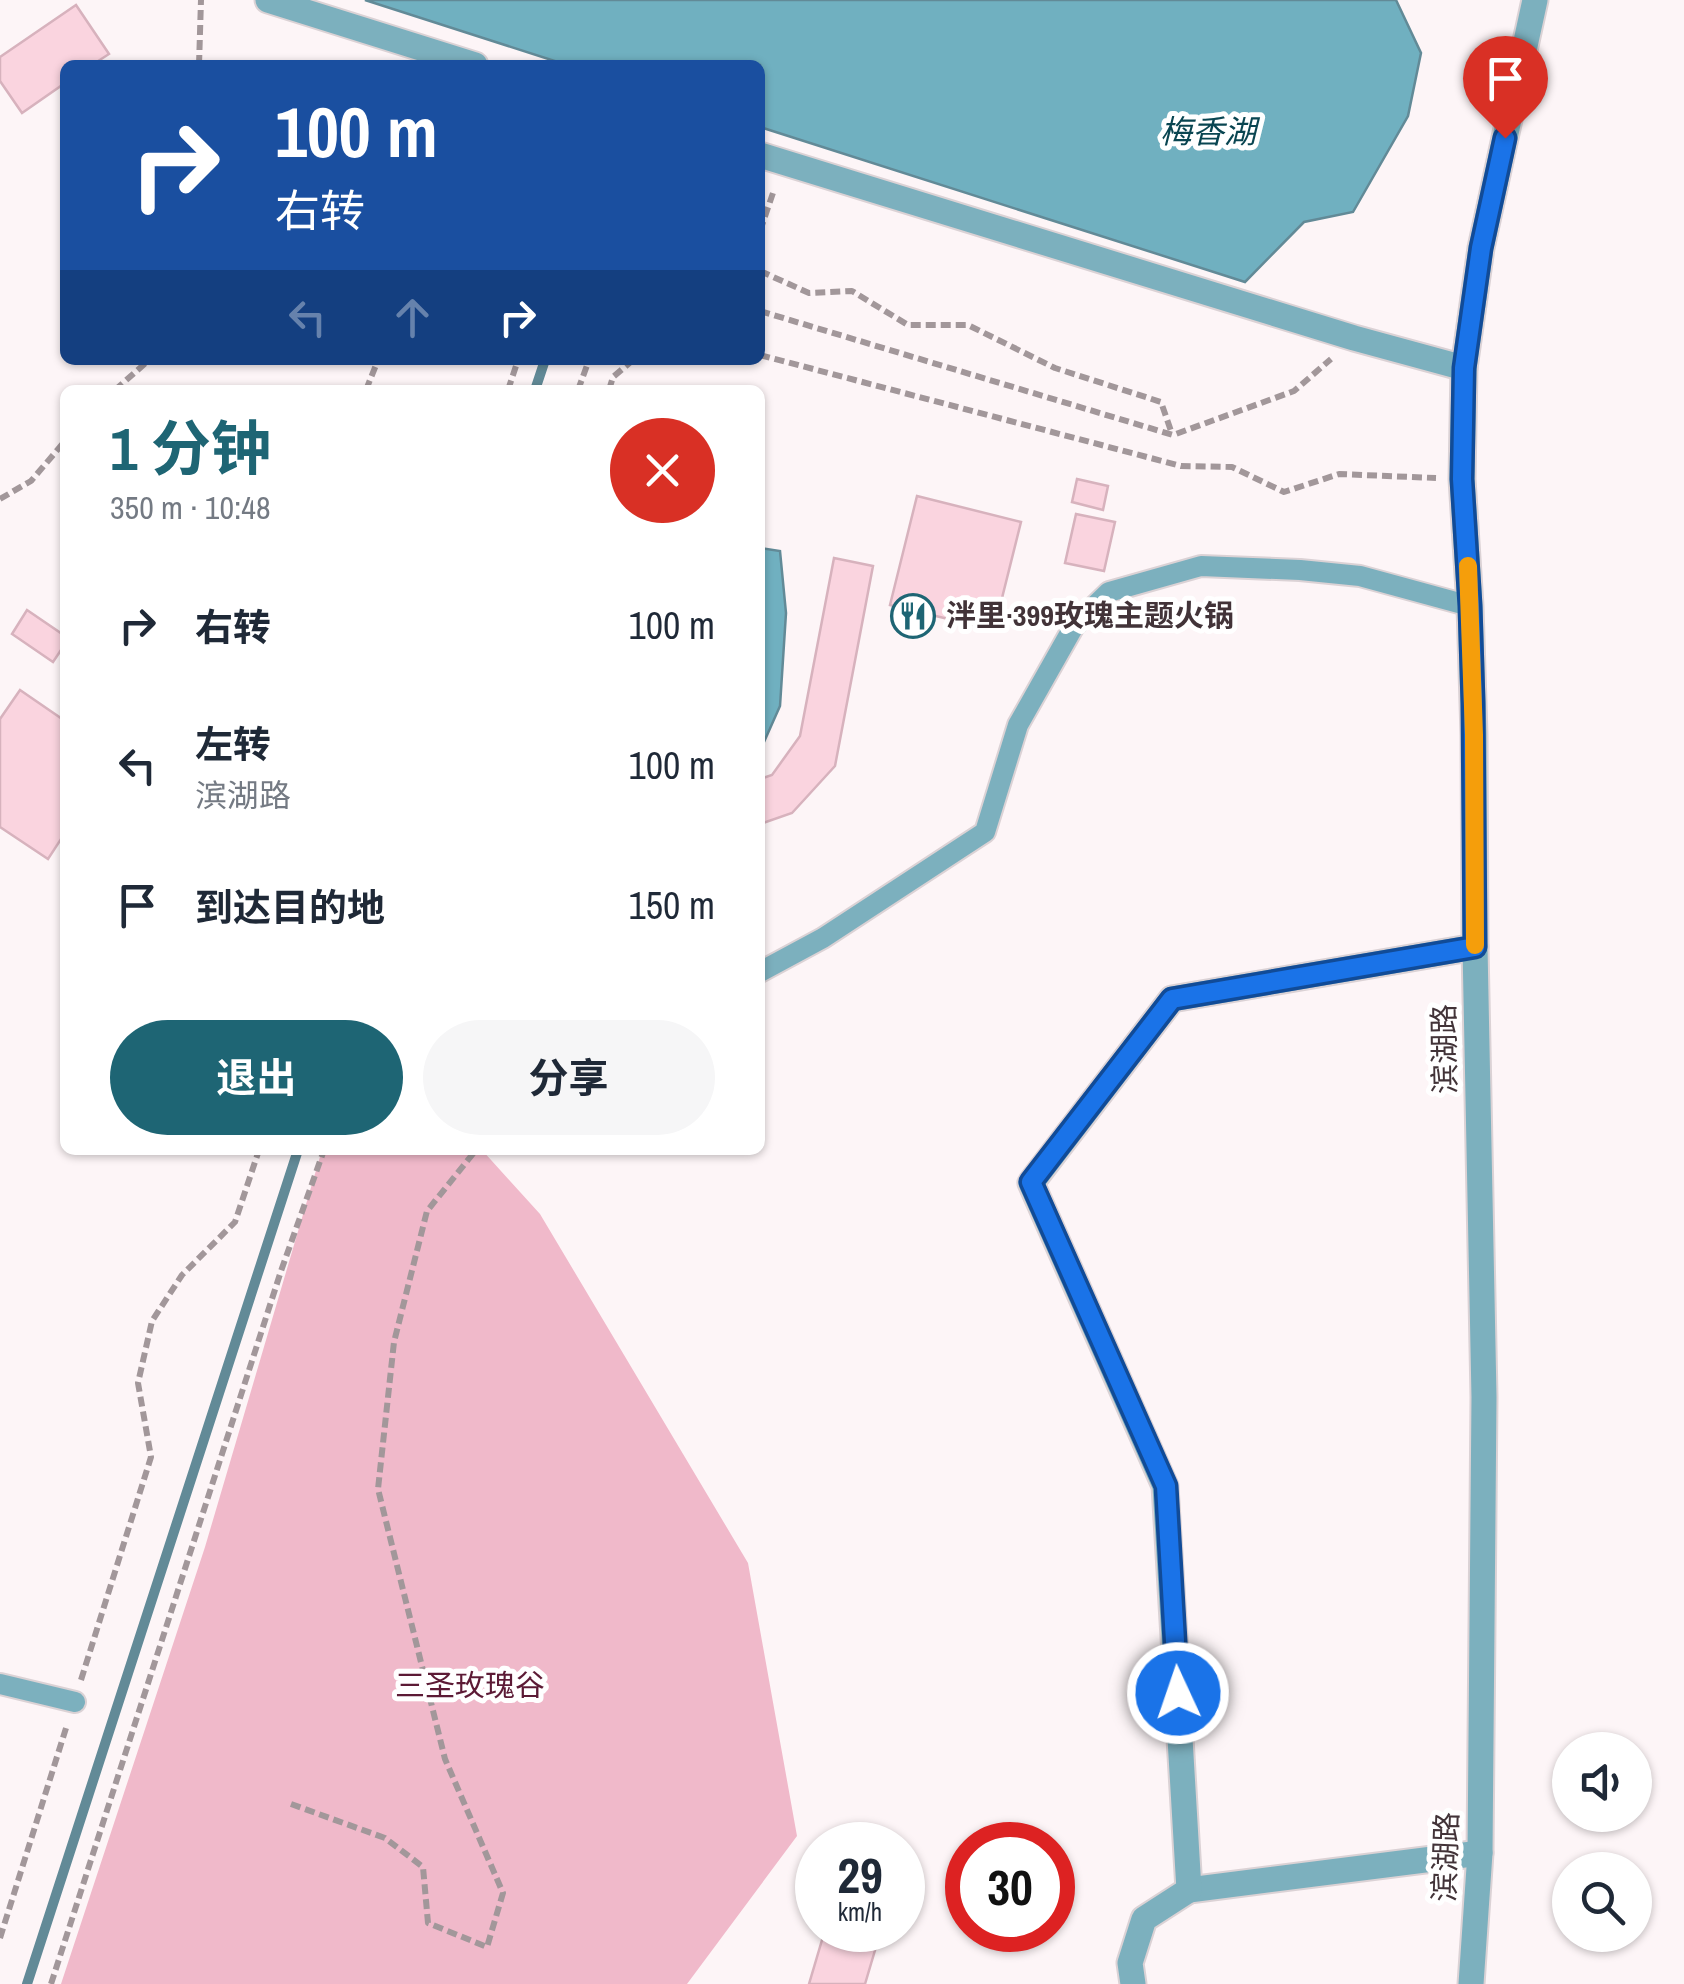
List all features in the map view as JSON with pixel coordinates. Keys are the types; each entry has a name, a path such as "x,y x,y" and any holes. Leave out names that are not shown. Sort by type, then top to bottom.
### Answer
{"street":[{"path":"268,0 459,60"},
{"name":"滨湖路","path":"1471,1984 1480,1853 1484,1397 1474,735 1462,479 1464,368 1481,248 1535,0"},
{"path":"772,158 1354,338 1464,368"},
{"path":"1189,1890 1166,1486 1031,1182 1172,999 1475,947"},
{"path":"1134,1984 1130,1962 1144,1919 1189,1890 1480,1853"}],"lane":[{"path":"765,969 823,938 986,832 1018,725 1074,626 1109,592 1201,566 1360,576 1470,606"},
{"path":"0,1684 74,1702"}],"path":[{"path":"200,60 202,0"},
{"path":"765,201 772,158"},
{"path":"765,273 809,293 852,291 908,325 968,325 1055,368 1161,402 1173,435"},
{"path":"765,313 1173,435 1294,391 1354,338"},
{"path":"765,357 1181,466 1232,467 1284,492 1340,474 1462,479"},
{"path":"121,385 143,365"},
{"path":"611,385 613,377 627,365"},
{"path":"0,499 31,481 60,448"},
{"path":"0,1938 152,1457 138,1383 152,1321 182,1275 235,1222 257,1155"},
{"path":"51,1984 280,1271 322,1155"},
{"path":"291,1804 384,1838 423,1867 428,1924 488,1947 503,1892 445,1759 378,1489 394,1342 427,1211 472,1155"}],"green space":[{"name":"三圣玫瑰谷","path":"321,1155 487,1155 540,1214 748,1563 795,1839 687,1984 61,1984 205,1547"}],"water":[{"name":"梅香湖","path":"365,0 1396,0 1421,53 1408,116 1353,212 1304,222 1245,282 765,129 765,60 551,60"},
{"path":"765,549 780,551 786,613 780,706 765,740"}],"building":[{"path":"76,5 109,54 100,60 60,60 60,86 22,113 0,81 0,57"},
{"path":"1077,479 1108,486 1103,510 1072,502"},
{"path":"917,496 1021,522 994,630 890,605"},
{"path":"1076,514 1115,522 1104,571 1065,563"},
{"path":"834,558 873,566 835,766 792,813 765,822 765,777 772,775 800,736"},
{"path":"27,610 60,633 60,652 53,662 12,634"},
{"path":"20,690 60,718 60,841 48,859 0,827 0,719"},
{"path":"818,1952 874,1952 865,1984 809,1984"}],"waterway":[{"path":"537,385 543,365"},
{"path":"27,1984 296,1155"}],"slow traffic":[{"path":"1468,566 1475,945"}],"place":[{"name":"泮里·399玫瑰主题火锅","path":"913,616"}],"route":[{"path":"1178,1693 1166,1486 1031,1182 1172,999 1475,947 1473,703 1462,479 1464,368 1481,248 1505,138"}]}
